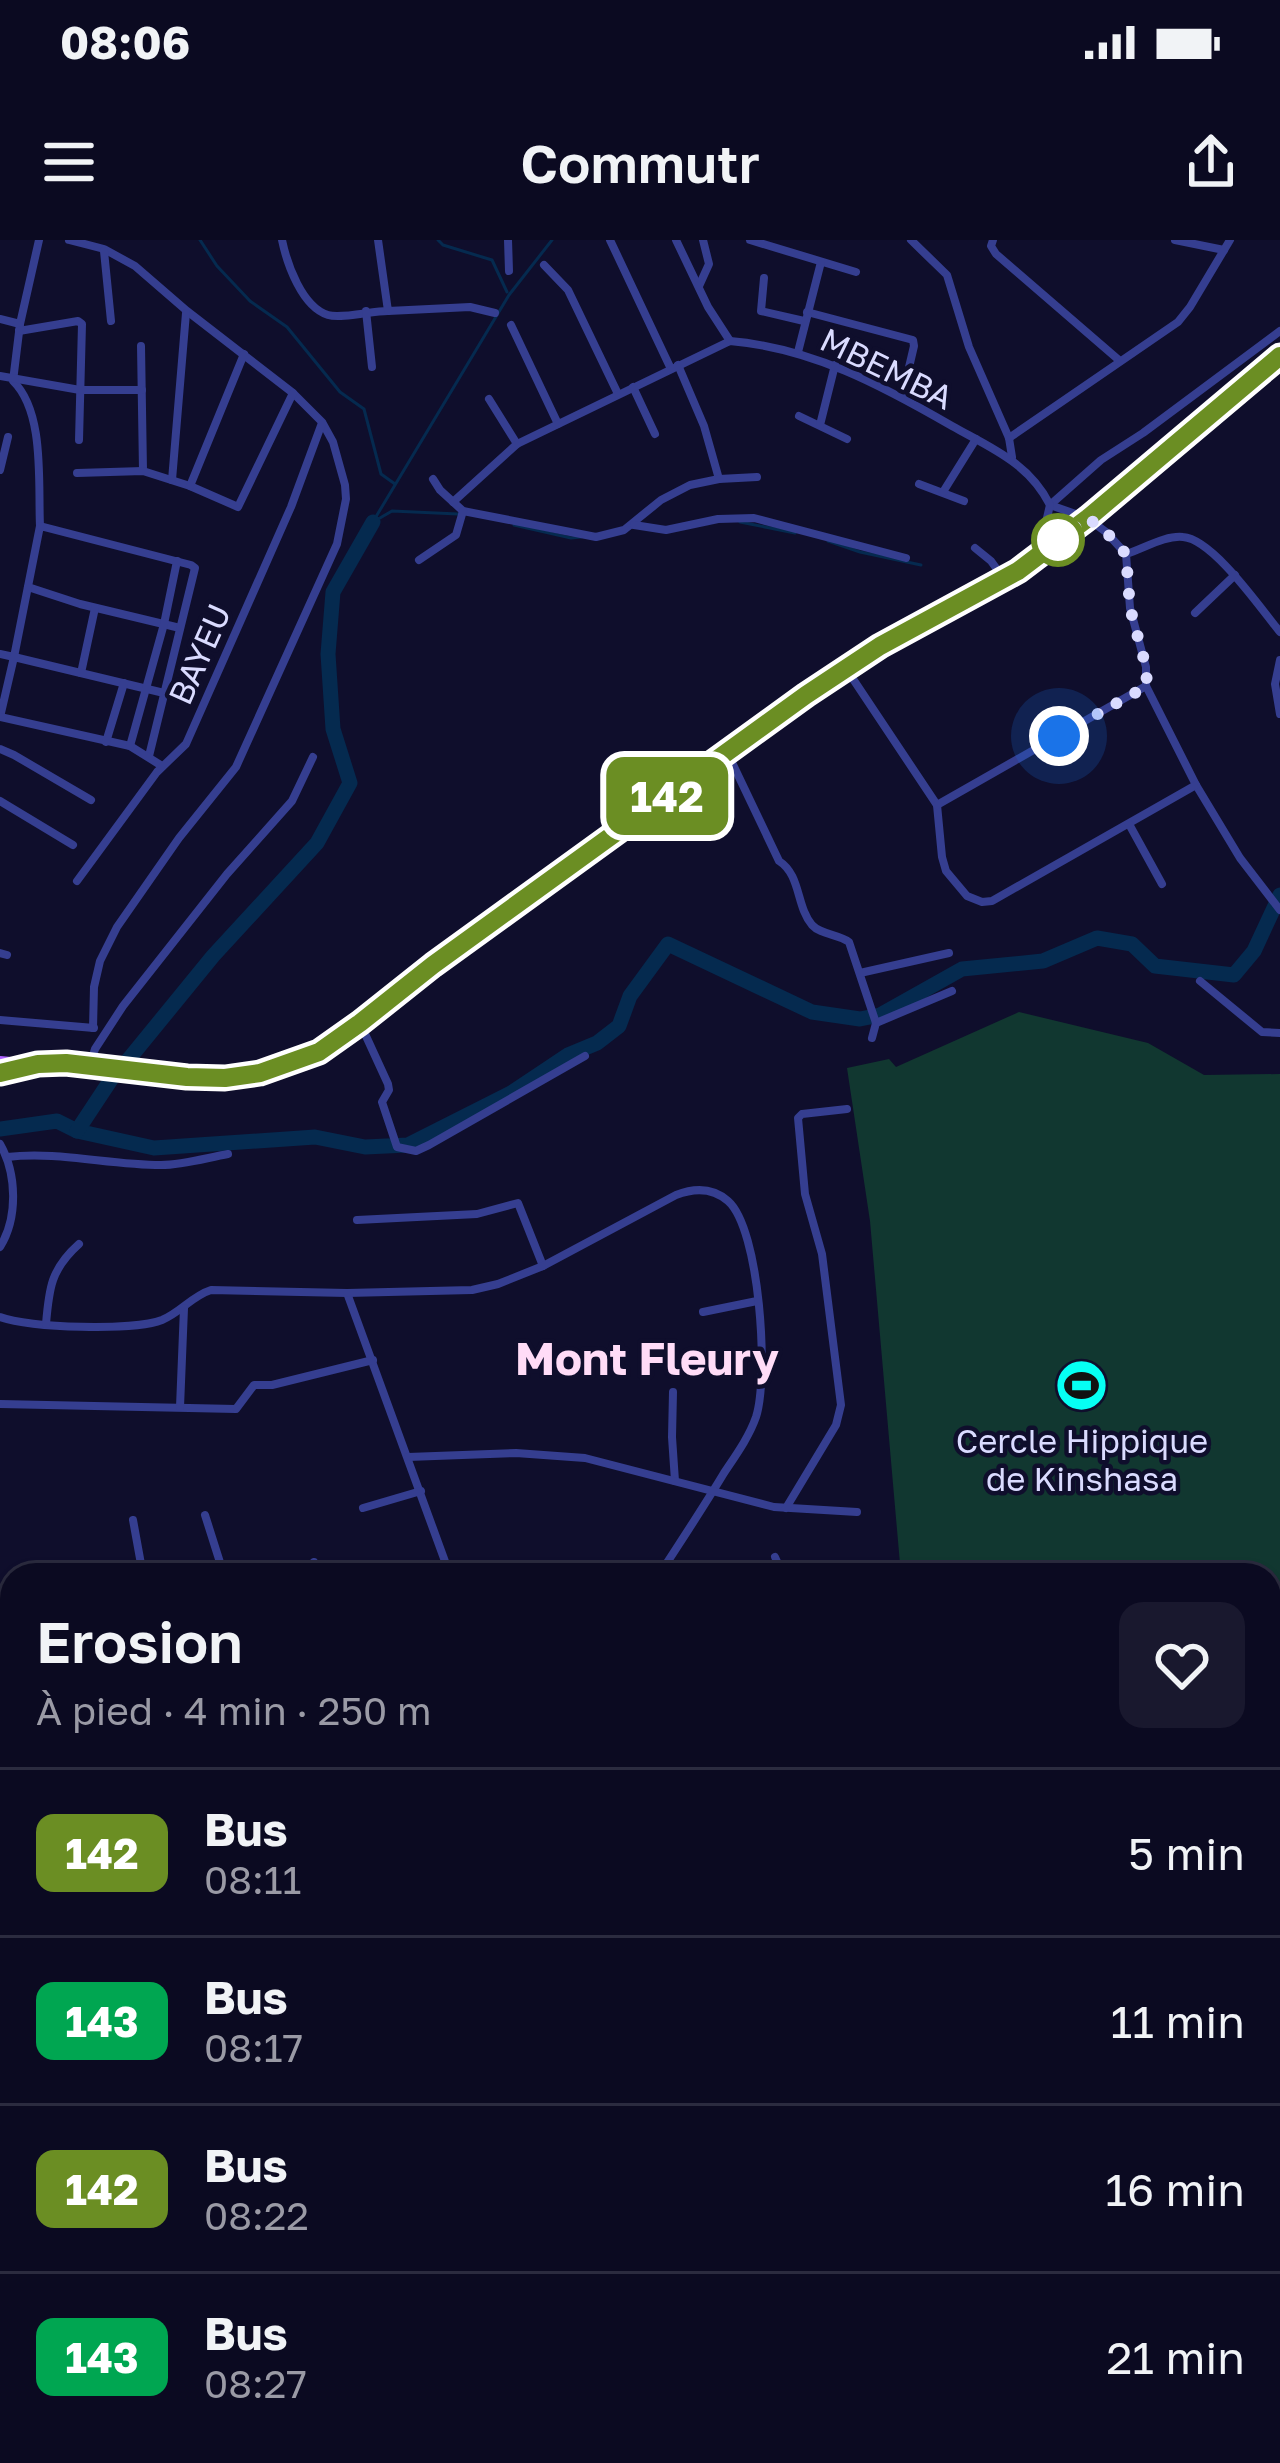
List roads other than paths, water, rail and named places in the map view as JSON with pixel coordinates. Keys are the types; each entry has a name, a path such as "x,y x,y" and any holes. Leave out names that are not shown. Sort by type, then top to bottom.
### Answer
{"main road":[{"path":"0,1060 225,1078 260,1073 319,1052 806,695 1039,554 1280,356"},
{"path":"0,1073 38,1064"},
{"path":"0,1084 14,1068"}],"street":[{"path":"39,240 13,381 28,400 35,429 40,526 0,717 130,746 162,766"},
{"path":"70,240 88,242 135,266 293,392 322,422 335,448 346,492 337,544 236,767 179,838 117,927 100,961 93,1028"},
{"path":"282,240 290,273 321,312 339,316 470,307 495,313"},
{"path":"378,240 388,311"},
{"path":"508,240 509,271"},
{"path":"610,240 704,426 719,479"},
{"path":"453,502 517,444 730,341 676,240"},
{"path":"698,288 709,264 703,240"},
{"path":"750,240 856,272"},
{"path":"910,240 947,274 971,352 1009,437 1012,459"},
{"path":"993,240 993,250 1120,361"},
{"path":"1174,240 1224,250"},
{"path":"1009,437 1183,317 1230,240"},
{"path":"104,249 111,321"},
{"path":"798,352 821,262"},
{"path":"544,265 568,290 618,394"},
{"path":"764,278 761,311 913,340 902,397"},
{"path":"172,480 187,311"},
{"path":"366,311 371,367"},
{"path":"0,320 20,328 81,322 79,440"},
{"path":"511,325 558,424"},
{"path":"1039,554 1050,505 1101,460 1280,332"},
{"name":"MBEMBA","path":"730,341 798,352 902,397 1012,459 1040,486 1050,505"},
{"path":"141,346 143,471"},
{"path":"190,486 244,354"},
{"path":"820,425 835,365"},
{"path":"0,376 80,390 142,390"},
{"path":"633,387 655,434"},
{"path":"77,473 143,471 240,506 293,392"},
{"path":"489,399 517,444"},
{"path":"799,416 847,439"},
{"name":"BAYEU","path":"77,881 189,737 291,507 322,422"},
{"path":"0,470 8,437"},
{"path":"943,492 976,439"},
{"path":"433,479 462,516 604,536 632,525 661,500 690,484 758,477"},
{"path":"919,484 964,501"},
{"path":"1050,505 1088,518 1126,554 1130,608 1147,686 1196,785 1240,858 1280,910"},
{"path":"418,560 456,536 462,516"},
{"path":"632,525 666,530 718,519 754,518 906,558"},
{"path":"40,526 195,568 149,756"},
{"path":"1126,554 1183,537 1199,543 1235,575 1280,632"},
{"path":"974,548 1004,579"},
{"path":"130,746 177,561"},
{"path":"1196,613 1235,575"},
{"path":"28,587 180,628"},
{"path":"81,673 95,608"},
{"path":"0,654 164,693"},
{"path":"1280,660 1275,683 1280,714"},
{"path":"847,670 937,805 946,871 967,896 982,902 992,901 1196,785"},
{"path":"106,742 124,683"},
{"path":"937,805 1147,686"},
{"path":"0,749 91,800"},
{"path":"727,752 779,861 789,868 810,922 822,932 847,938 875,1021 872,1038"},
{"path":"90,1065 107,1029 226,874 292,801 313,757"},
{"path":"0,801 73,845"},
{"path":"1129,824 1162,884"},
{"path":"860,974 949,952"},
{"path":"1200,980 1262,1032 1280,1033"},
{"path":"875,1021 952,991"},
{"path":"0,1020 107,1029"},
{"path":"360,1023 388,1084 382,1102 396,1145 416,1151 585,1056"},
{"path":"786,1508 836,1425 841,1405 822,1253 805,1195 798,1118 848,1109"},
{"path":"0,1247 12,1219 12,1183 2,1150 163,1165 228,1154"},
{"path":"0,1318 46,1324 154,1323 211,1290 472,1290 543,1266 676,1195 702,1189 729,1201 736,1211 755,1275 763,1354 761,1397 749,1433 667,1563"},
{"path":"357,1220 477,1214 513,1202 520,1206 543,1266"},
{"path":"46,1324 52,1280 61,1261 79,1244"},
{"path":"347,1293 446,1563"},
{"path":"703,1312 757,1301"},
{"path":"180,1407 184,1307"},
{"path":"0,1404 236,1409 254,1385 272,1385 373,1360"},
{"path":"673,1392 675,1480"},
{"path":"408,1457 516,1453 585,1458 774,1508 857,1512"},
{"path":"363,1508 421,1491"},
{"path":"205,1515 220,1563"},
{"path":"133,1520 141,1563"},
{"path":"775,1557 778,1563"}],"waterway":[{"path":"200,240 250,301 287,327 340,392 364,409 381,474 395,484"},
{"path":"438,240 492,260 507,292"},
{"path":"374,520 509,295 552,240"},
{"path":"373,522 392,511 458,514"},
{"path":"124,1065 213,956 317,843 350,783 333,729 328,654 333,592 373,522"},
{"path":"740,522 795,533"},
{"path":"514,525 581,537"},
{"path":"828,541 921,565"},
{"path":"0,1129 57,1121 77,1131 154,1148 315,1137 365,1147 408,1145 511,1093 619,1026 630,996 668,944 812,1012 860,1019 880,1015 962,969 1043,961 1097,938 1132,944 1155,966 1234,975 1254,951 1280,895"},
{"path":"77,1131 112,1078"}],"place":[{"name":"Cercle Hippique de Kinshasa","path":"1082,1386"}],"district":[{"name":"Mont Fleury","path":"647,1358"}]}
